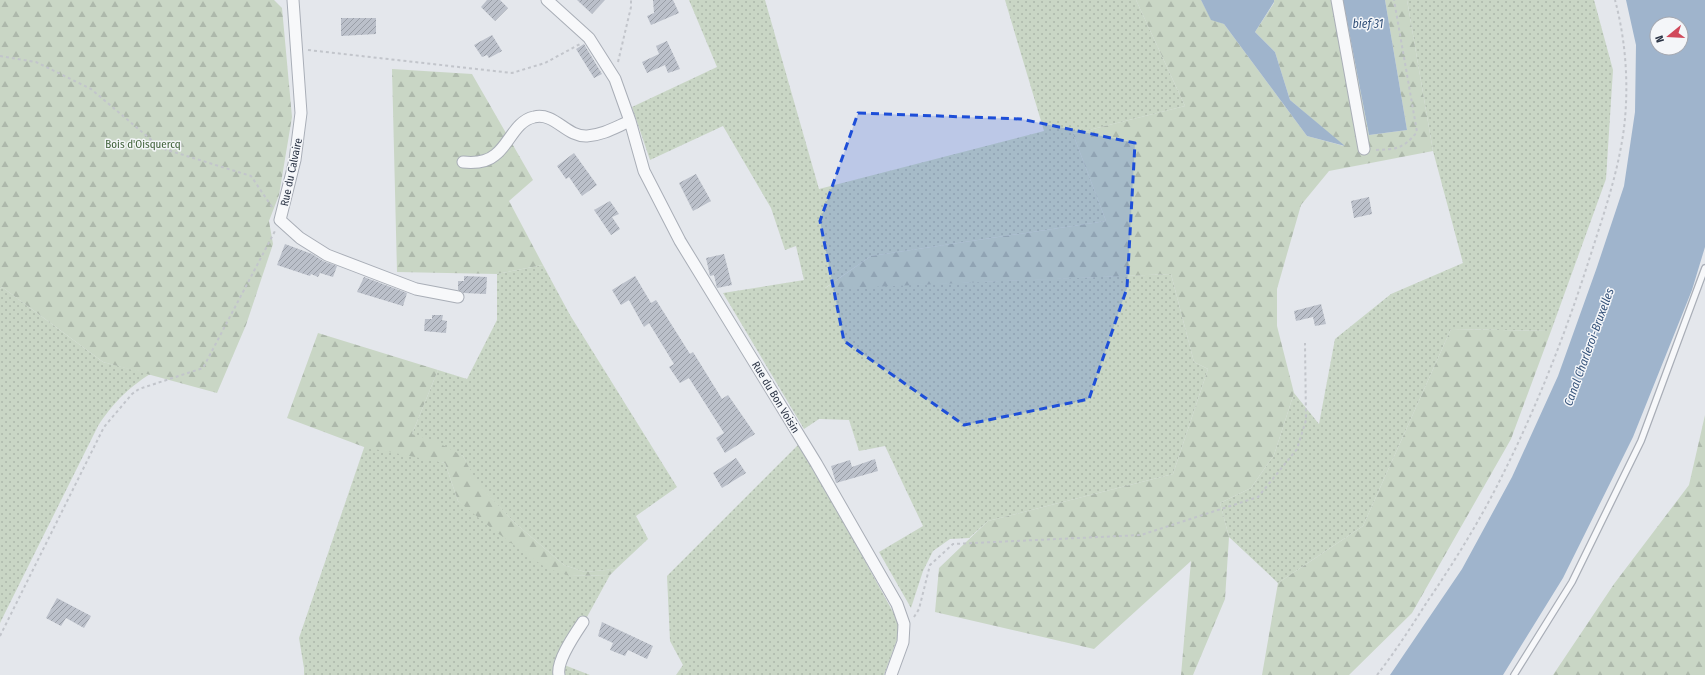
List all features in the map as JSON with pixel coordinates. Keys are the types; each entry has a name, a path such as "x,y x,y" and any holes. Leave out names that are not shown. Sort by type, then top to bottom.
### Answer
{"street":[{"name":"Rue du Calvaire","path":"293,0 301,113 295,160 280,220 300,238 327,254 416,289 458,297"},
{"name":"Rue du Bon Voisin","path":"547,0 589,38 615,79 630,121 644,171 680,241 823,475 897,604 904,624 903,642 891,675"},
{"path":"1337,0 1364,149"},
{"path":"463,162 483,160 495,155 516,130 533,117 544,116 555,121 569,132 585,136 603,134 630,121"},
{"path":"559,675 558,670 570,643 583,622"}],"lane":[{"path":"1514,675 1572,582 1641,441 1705,268"}],"path":[{"path":"615,79 631,7 631,0"},
{"path":"1364,149 1394,148 1407,144 1417,132 1394,0"},
{"path":"1377,675 1392,656 1453,564 1504,473 1548,376 1575,304 1615,178 1624,127 1626,88 1625,47 1615,0"},
{"path":"297,48 512,73 545,64 589,38"},
{"path":"0,52 1,55 36,62 91,89 161,148 251,176 280,220 203,368 139,390 132,394 104,427 0,636"},
{"path":"904,624 913,618 919,609 930,565 953,544 1141,535 1258,497 1297,449 1302,434 1306,420 1305,343"}],"highlighted area":[{"path":"858,113 1021,119 1135,143 1127,288 1089,399 964,425 844,341 820,221"}],"green space":[{"name":"Bois d'Oisquercq","path":"0,0 274,0 282,8 292,117 279,195 269,221 273,244 246,325 217,393 103,362 2,287 0,289"},
{"path":"689,0 765,0 819,189 1044,131 1005,0 1136,0 1185,106 1073,134 1106,221 871,256 825,288 1171,274 1194,362 1208,369 1173,474 988,521 969,538 950,539 933,551 923,571 911,608 879,552 923,526 885,446 859,451 849,420 819,419 804,429 723,293 804,280 796,246 785,250 771,208 723,126 650,160 632,107 717,67"},
{"path":"1136,0 1201,0 1211,19 1224,24 1307,136 1344,146 1290,100 1275,52 1255,32 1274,3 1274,0 1343,0 1369,135 1407,130 1385,0 1407,0 1433,151 1329,171 1301,205 1277,289 1277,326 1294,393 1274,455 1251,488 1220,503 1229,537 1225,599 1193,675 1181,675 1191,561 1094,649 935,612 939,568 988,521 1173,474 1208,369 1194,362 1171,274 824,289 871,256 1106,221 1073,134 1185,106"},
{"path":"1407,0 1594,0 1613,70 1606,179 1551,331 1451,329 1363,526 1278,583 1229,537 1220,503 1251,488 1274,455 1294,393 1319,424 1335,339 1391,294 1463,263 1433,151"},
{"path":"392,69 472,74 533,180 509,201 543,265 497,274 397,272"},
{"path":"543,265 570,315 677,487 636,516 648,539 616,569 585,572 564,565 515,523 477,484 463,456 412,434 438,370 467,379 497,320 497,274"},
{"path":"2,287 103,362 150,374 134,385 121,397 109,410 98,426 0,623 0,289"},
{"path":"1451,329 1551,331 1511,439 1412,613 1349,675 1262,675 1278,583 1363,526"},
{"path":"318,333 438,370 412,434 435,441 463,456 478,484 515,523 564,565 585,572 616,569 610,575 570,576 546,568 496,532 458,501 445,463 364,447 287,418"},
{"path":"1705,415 1705,675 1553,675 1614,584 1689,485"},
{"path":"366,442 445,463 458,501 570,576 610,575 587,617 579,619 554,661 590,675 304,675 299,638"},
{"path":"800,443 898,621 899,634 884,675 676,675 683,665 670,641 667,576"}],"water":[{"path":"1201,0 1274,0 1255,32 1275,52 1290,100 1345,146 1307,136 1224,24 1211,20"},
{"name":"bief 31","path":"1343,0 1385,0 1407,130 1369,135"},
{"name":"Canal Charleroi-Bruxelles","path":"1626,0 1705,0 1705,247 1692,290 1633,437 1563,578 1503,675 1390,675 1462,569 1512,477 1558,376 1624,186 1635,112 1636,45"}],"building":[{"path":"487,0 500,0 508,8 495,21 481,7"},
{"path":"577,0 605,0 592,14"},
{"path":"653,0 673,0 679,13 651,25 647,16 654,13"},
{"path":"341,18 376,18 376,34 341,36"},
{"path":"492,35 502,51 489,58 487,55 482,57 474,45"},
{"path":"667,41 680,69 668,73 665,65 647,73 642,62 659,54 656,46"},
{"path":"584,44 602,74 594,78 576,49"},
{"path":"574,153 597,185 582,196 569,177 566,179 557,166"},
{"path":"696,174 711,201 693,211 679,183"},
{"path":"1369,197 1372,214 1354,218 1351,201"},
{"path":"610,201 619,214 612,217 620,229 611,235 594,210"},
{"path":"285,244 312,254 323,261 337,266 333,277 320,273 318,277 311,274 310,276 277,265"},
{"path":"724,254 732,285 717,288 714,275 710,276 706,258"},
{"path":"464,276 487,277 486,294 464,293 458,290 458,281 464,281"},
{"path":"635,276 651,303 656,300 690,354 693,352 722,399 728,395 755,434 725,453 716,438 724,433 689,378 680,383 669,367 674,364 649,323 644,327 629,300 621,305 612,290"},
{"path":"364,277 407,293 403,306 357,292"},
{"path":"1321,304 1326,324 1315,326 1313,317 1296,321 1294,311"},
{"path":"432,315 443,315 442,320 447,321 446,333 424,331 425,319 432,319"},
{"path":"736,458 746,473 722,488 713,473"},
{"path":"875,459 878,471 836,483 831,466 850,460 852,467"},
{"path":"57,598 91,616 84,628 66,618 61,626 46,618"},
{"path":"602,622 653,646 647,659 628,650 625,656 610,650 613,643 598,636"}]}
